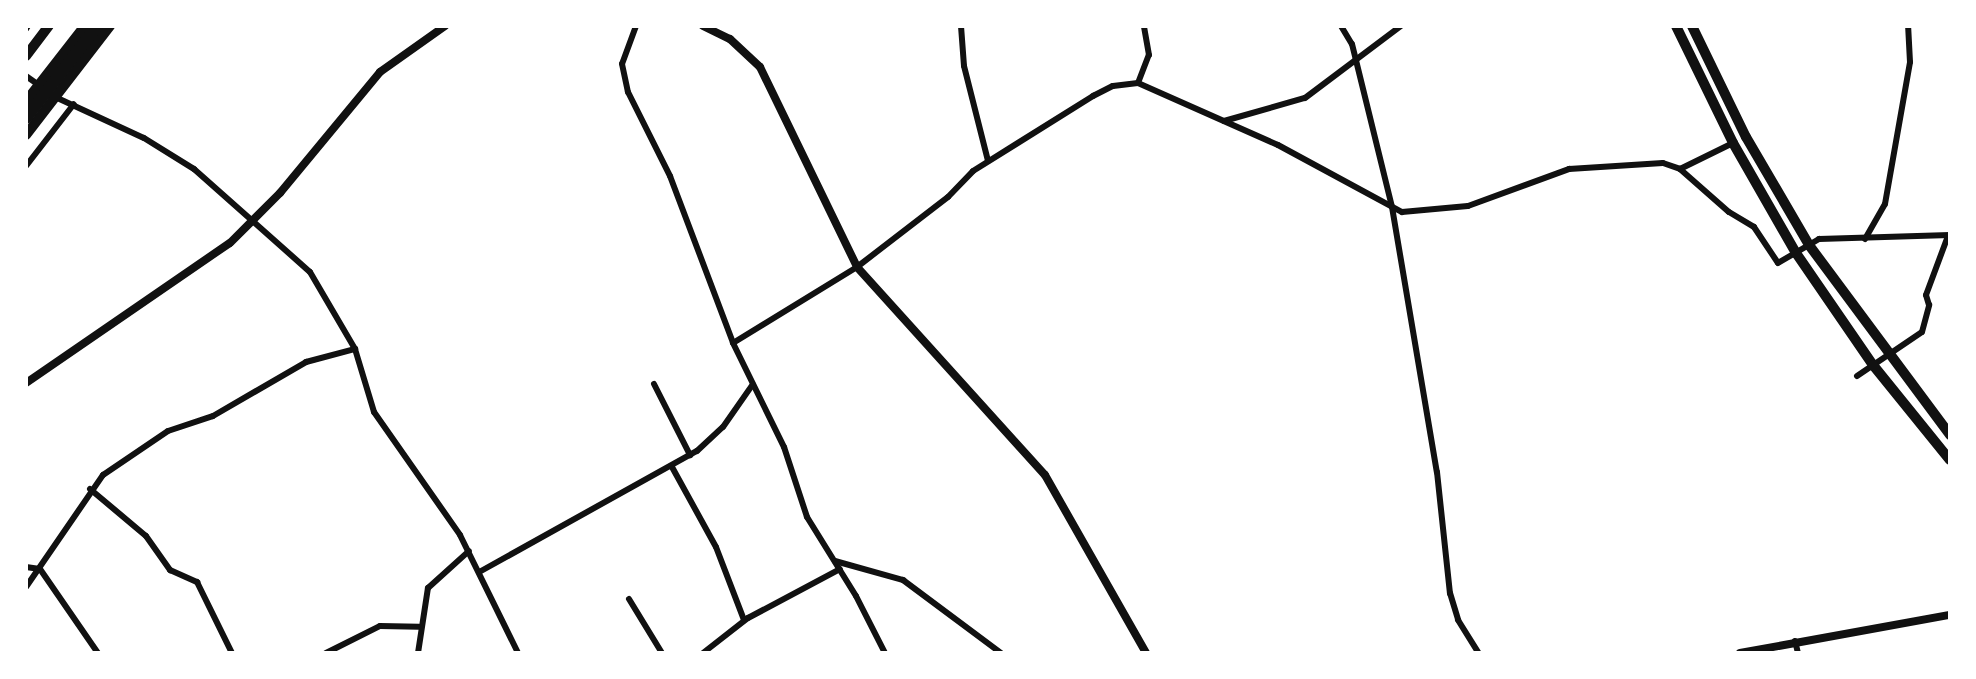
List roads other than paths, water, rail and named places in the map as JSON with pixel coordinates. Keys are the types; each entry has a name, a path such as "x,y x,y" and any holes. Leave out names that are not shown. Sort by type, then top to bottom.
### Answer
{"highway":[{"path":"26,103 86,26"},
{"path":"26,118 97,26"}],"main road":[{"path":"26,56 49,26"},
{"path":"26,135 110,26"},
{"path":"1676,26 1733,144 1796,253 1873,365 1950,460"},
{"path":"1692,26 1746,137 1809,245 1886,355 1950,435"}],"street":[{"path":"26,383 205,264 253,223 380,72 445,26"},
{"path":"636,26 624,50 624,78 670,176 733,343 784,447 807,517 840,569 885,653"},
{"path":"703,26 750,55 768,79 857,267 1045,475 1146,653"},
{"path":"961,26 964,66 988,161"},
{"path":"1138,83 1149,55 1144,26"},
{"path":"1342,26 1357,61 1392,207 1437,472 1450,593 1458,620 1479,653"},
{"path":"1223,121 1305,98 1401,26"},
{"path":"1865,239 1885,204 1909,62 1908,26"},
{"path":"26,76 55,98 74,104 144,138 194,169 310,272 355,349 374,412 481,571 518,653"},
{"path":"733,343 857,267 988,161 1093,96 1113,86 1138,83 1223,121 1392,207 1437,212 1468,206 1569,169 1663,163 1681,169 1728,212 1754,227 1778,263 1819,239 1949,235 1926,295 1929,305 1922,332 1857,376"},
{"path":"26,166 74,104"},
{"path":"1681,169 1733,144"},
{"path":"26,587 90,489 167,431 213,416 306,362 355,349"},
{"path":"654,384 690,455"},
{"path":"481,571 690,455 723,427 753,384"},
{"path":"672,467 716,547 744,620"},
{"path":"90,489 146,537 170,570 197,582 232,653"},
{"path":"418,653 419,627 428,588 469,551"},
{"path":"835,561 903,580 1001,653"},
{"path":"26,567 40,569 98,653"},
{"path":"703,653 744,620 840,569"},
{"path":"629,599 662,653"},
{"path":"1740,653 1950,615"},
{"path":"326,653 380,626 419,627"},
{"path":"1795,641 1798,653"}]}
